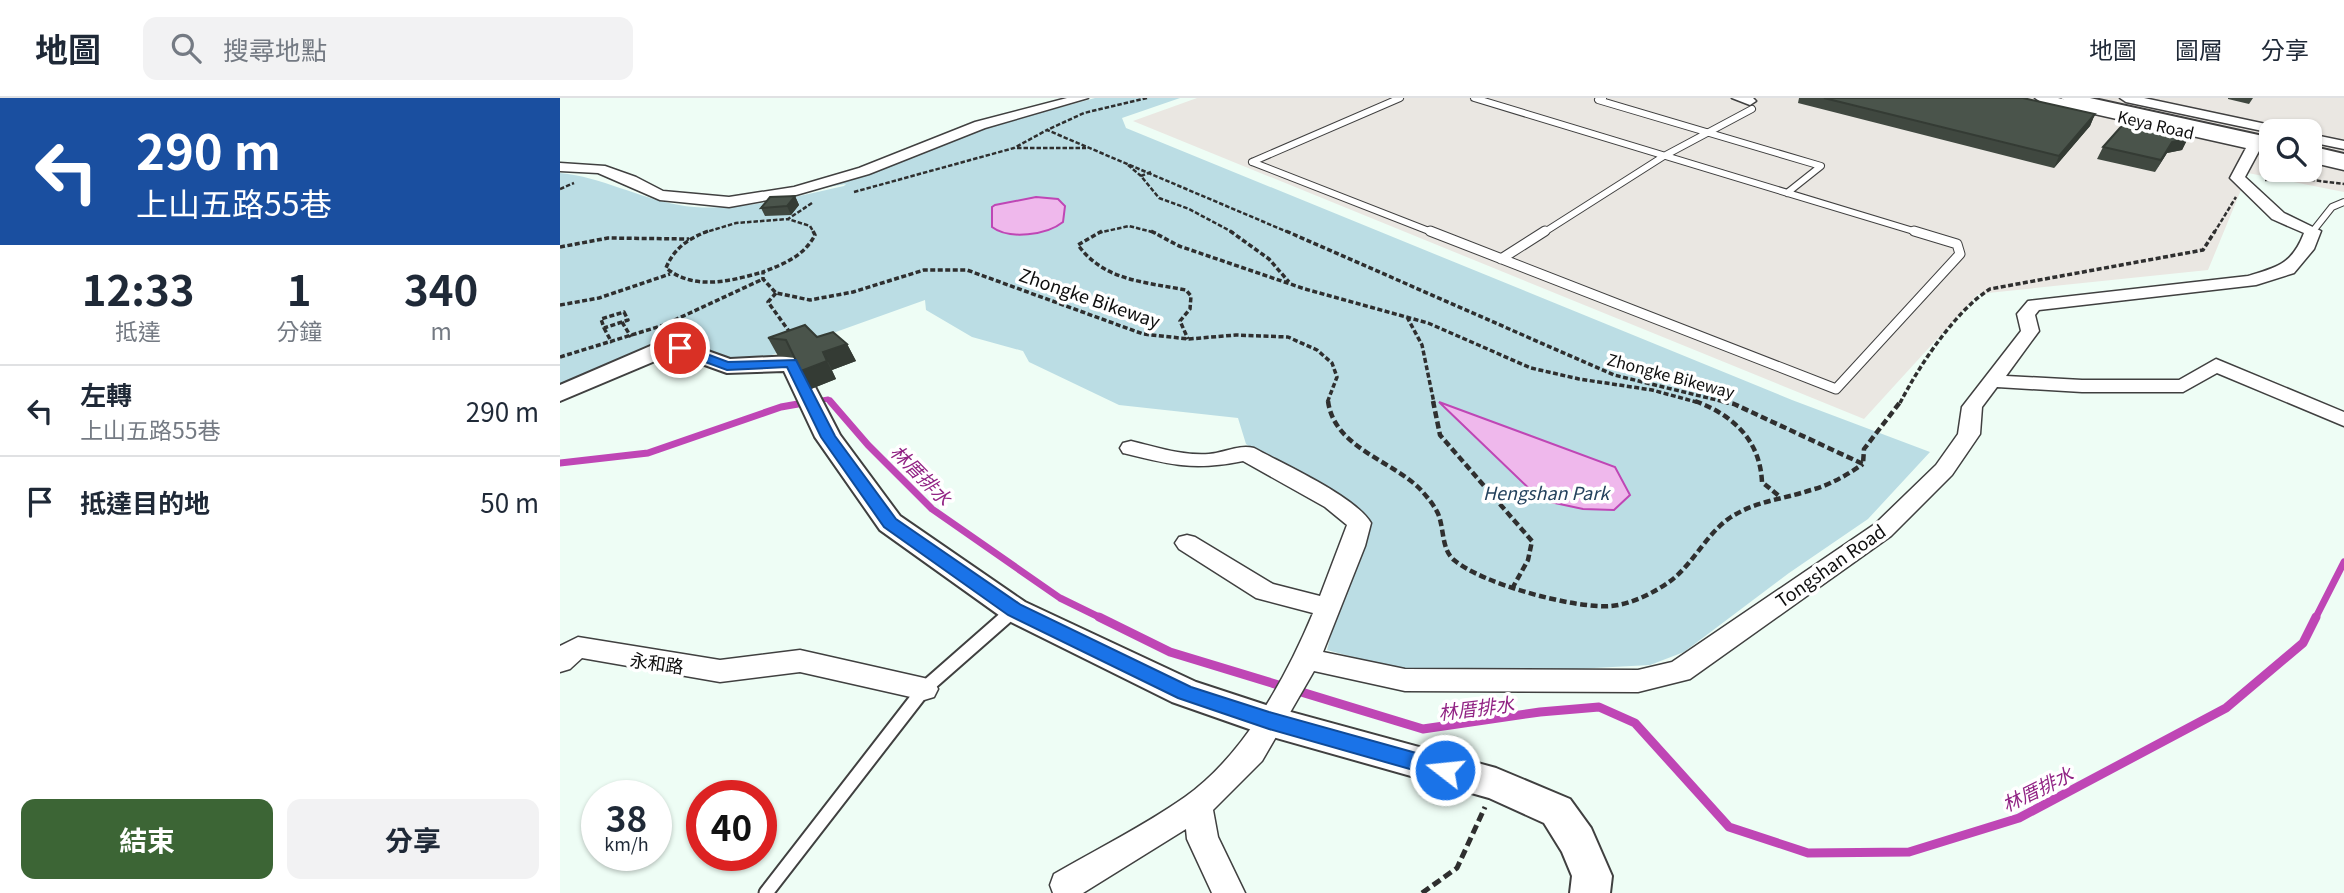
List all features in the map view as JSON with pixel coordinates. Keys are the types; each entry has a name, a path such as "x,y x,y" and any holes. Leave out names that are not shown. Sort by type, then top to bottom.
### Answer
{"street":[{"path":"560,167 600,169 631,180 660,195 729,202 787,194 864,171 980,125 1082,98"},
{"name":"Keya Road","path":"2042,98 2259,141"},
{"name":"Keya Road","path":"2069,98 2259,141"},
{"name":"Keya Road","path":"2109,98 2259,140"},
{"name":"Keya Road","path":"2126,98 2259,126"},
{"path":"2322,142 2344,147"},
{"path":"2259,150 2237,178 2278,216 2313,231"},
{"path":"2322,154 2344,159"},
{"path":"2322,161 2344,166"},
{"name":"Tongshan Road","path":"1302,668 1405,680 1638,681 1680,671 1883,530 1944,470 1969,434 1972,407 2030,331 2026,314 2034,305 2250,281 2288,269 2306,249 2313,231"},
{"path":"560,394 663,349 680,348 727,366 792,363 828,437 890,523 1014,610 1184,692 1275,712 1496,784 1557,811 1577,841 1592,876 1590,893"},
{"path":"1992,381 2082,386 2183,386 2216,365 2344,420"},
{"path":"1066,886 1196,807 1252,752 1302,668 1353,546 1359,523 1334,502 1246,453 1209,461 1177,459 1131,448"},
{"path":"1187,543 1265,591 1328,608"},
{"name":"永和路","path":"560,662 578,647 720,671 800,661 924,689"},
{"path":"1196,807 1203,839 1229,893"}],"lane":[{"path":"1400,98 1252,162 1836,389 1960,254 1957,244 1474,98"},
{"path":"1603,98 1598,100 1821,166 1787,193"},
{"path":"1501,259 1664,156 1707,133 1746,103"},
{"path":"2313,231 2332,207 2344,202"},
{"path":"766,893 924,689 1014,610"}],"path":[{"path":"848,193 1014,148 1084,113 1147,98"},
{"name":"Zhongke Bikeway","path":"1048,130 1151,172 1614,375 1734,404 1863,464"},
{"path":"1014,148 1090,148"},
{"path":"1125,163 1141,176 1159,198 1196,212 1238,235 1269,258 1290,283"},
{"path":"1141,176 1151,172"},
{"path":"1863,464 1864,449 1898,407 1920,365 1977,297 1990,289 2203,250 2234,198 2263,180 2282,178 2344,184"},
{"path":"788,219 818,200"},
{"path":"560,357 631,337 689,315 763,275 798,256 810,245 815,235 810,226 788,219 758,219 734,223 690,239 675,249 667,259 666,268 670,274 687,281 707,282 763,275"},
{"path":"1189,339 1182,330 1180,321 1189,309 1191,296 1186,290 1110,274 1083,253 1079,245 1092,234 1104,229 1142,227 1161,233 1179,246 1290,283 1407,316 1531,368 1595,383 1679,395 1722,414 1753,442 1763,465 1762,482 1779,496"},
{"path":"560,247 608,238 690,239"},
{"name":"Zhongke Bikeway","path":"776,293 810,300 829,298 924,270 967,270 1143,334 1189,339 1236,335 1288,337 1317,351 1332,363 1337,377 1327,403 1343,432 1368,453 1410,478 1426,496 1439,516 1442,537 1453,561 1513,587 1576,604 1609,606 1635,600 1674,578 1716,528 1735,514 1779,496 1803,493 1845,476 1863,464"},
{"path":"560,305 599,299 670,274"},
{"path":"763,275 776,293 768,302 794,339 796,349 792,363"},
{"path":"604,328 628,320 624,312 601,319 604,328 611,343"},
{"path":"1407,316 1422,345 1440,435 1531,541 1528,560 1513,587"},
{"path":"622,322 631,337"},
{"path":"1422,893 1457,868 1496,784"}],"shaded area":[{"path":"1197,98 2344,98 2344,192 2293,182 2322,182 2322,119 2259,119 2259,175 2248,173 2208,270 1978,294 1864,419 1133,121"},
{"path":"1036,197 1058,199 1065,206 1063,222 1038,233 1018,235 992,227 992,207"},
{"path":"1439,402 1615,467 1630,495 1614,510 1583,509 1541,500"}],"green space":[{"name":"Hengshan Park","path":"1095,98 1180,98 1122,118 1126,128 1792,400 1930,452 1868,519 1789,573 1684,652 1650,665 1538,671 1404,671 1327,650 1353,546 1370,532 1333,502 1246,444 1238,418 1119,405 1029,362 1023,351 972,337 926,310 925,300 766,357 736,360 694,343 673,342 652,348 560,387 560,173 591,179 679,205 719,207 762,203 844,186 846,184 787,194 999,124"}],"building":[{"path":"1824,98 2023,98 2095,114 2059,156"},
{"path":"2126,121 2178,130 2188,138 2172,142 2161,160 2103,147"},
{"path":"795,196 787,206 761,208 770,197"},
{"path":"805,325 817,337 833,332 847,344 823,352 827,361 801,371 786,340 768,338"}],"waterway":[{"name":"林厝排水","path":"805,403 828,399 831,403"},
{"name":"林厝排水","path":"560,463 648,453 781,407 815,401"},
{"name":"林厝排水","path":"830,401 868,445 932,509 1060,598 1103,619"},
{"name":"林厝排水","path":"2315,619 2344,562"},
{"name":"林厝排水","path":"1099,617 1170,652 1423,729 1540,712 1599,707 1635,723 1729,827 1808,853 1909,852 2019,818 2226,708 2303,643 2315,619"}],"route":[{"path":"680,348 727,366 792,363 828,437 890,523 1014,610 1184,692 1269,721 1445,770"}]}
